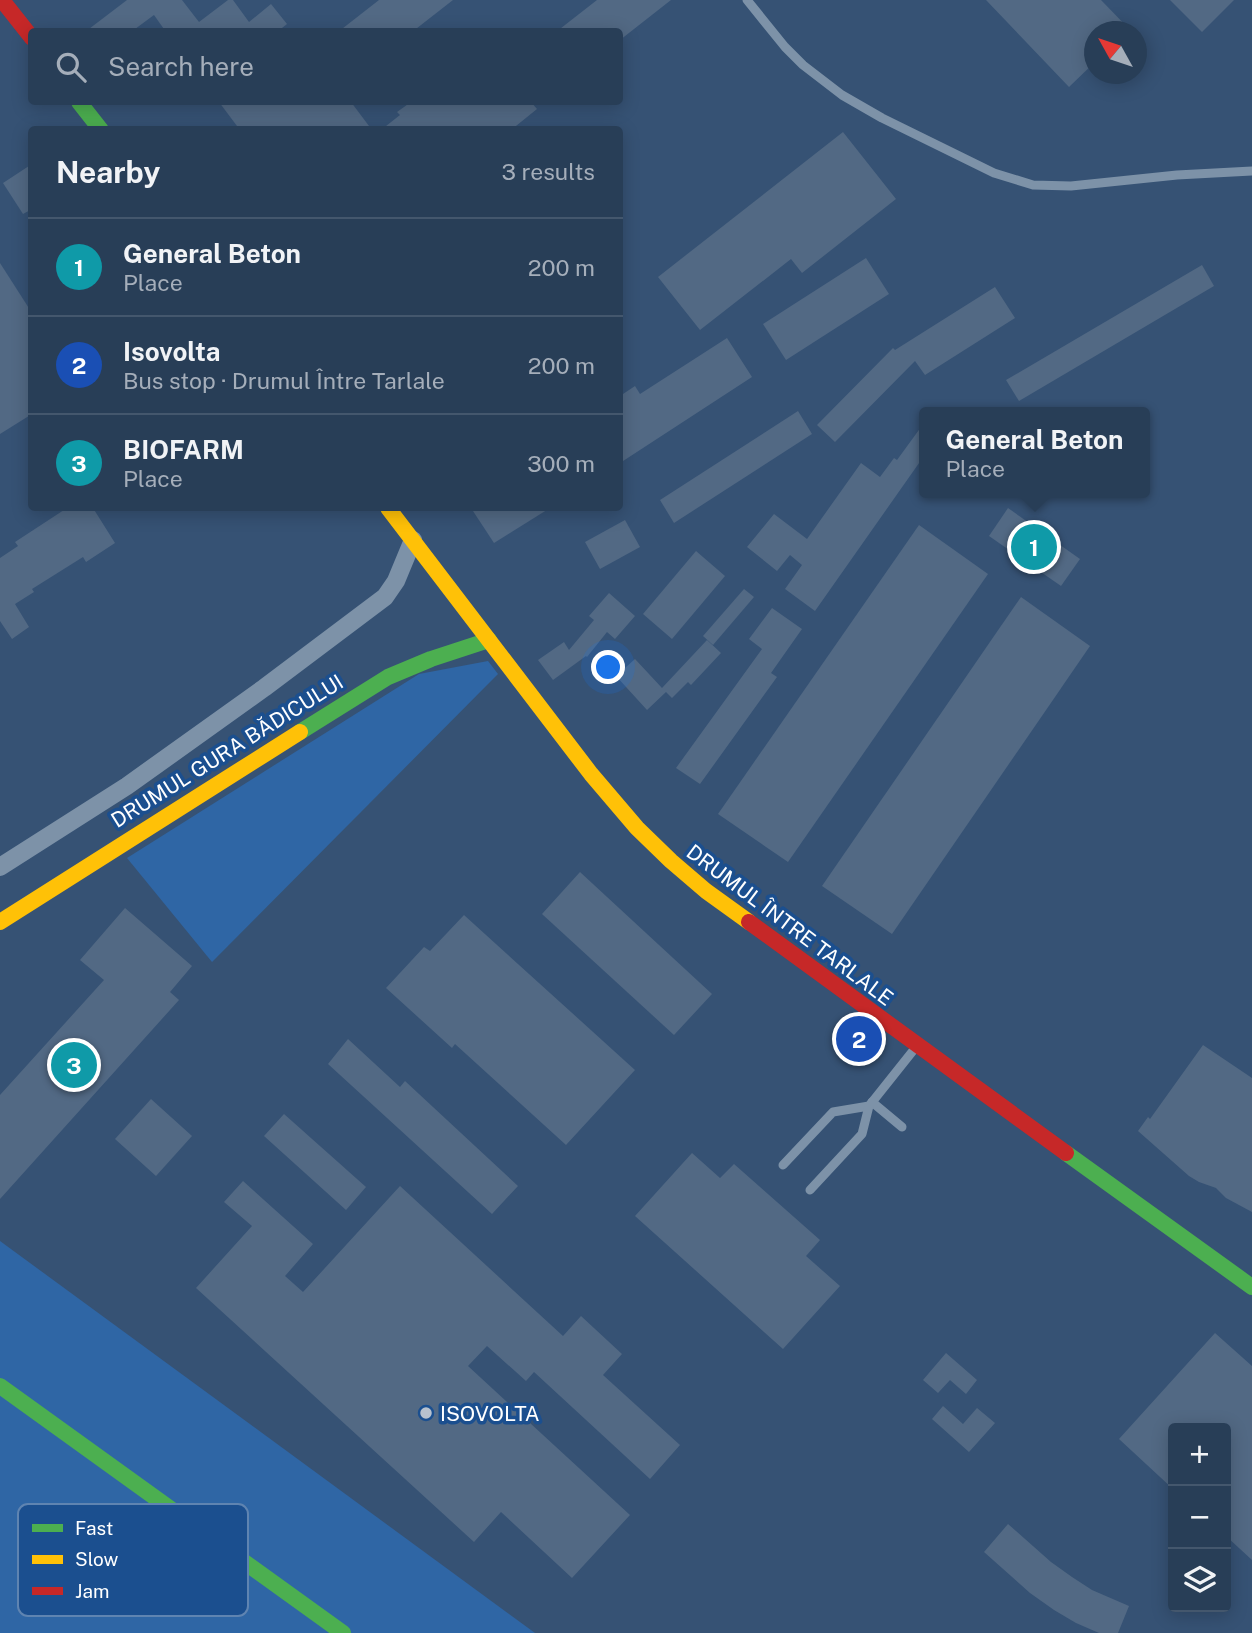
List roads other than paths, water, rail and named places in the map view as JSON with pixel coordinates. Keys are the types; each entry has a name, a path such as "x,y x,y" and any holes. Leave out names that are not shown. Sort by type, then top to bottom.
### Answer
{"main road":[{"path":"2,0 28,33"},
{"path":"81,105 98,126"},
{"name":"DRUMUL ÎNTRE TARLALE","path":"390,511 614,803 671,861 706,891 917,1046 1252,1287"},
{"name":"DRUMUL GURA BĂDICULUI","path":"0,922 388,677 431,659 489,640"},
{"path":"0,1386 164,1504"},
{"path":"248,1565 343,1633"}],"street":[{"name":"DRUMUL GURA BĂDICULUI","path":"0,867 127,786 385,597 396,581 413,541"}],"lane":[{"path":"747,0 803,65 842,95 882,118 995,173 1033,185 1071,186 1177,175 1252,171"},
{"path":"810,1190 862,1134 870,1104 917,1046"},
{"path":"783,1165 833,1112 870,1104 902,1128"}],"place":[{"name":"General Beton","path":"1034,547"},
{"name":"Isovolta","path":"859,1039"},
{"name":"BIOFARM","path":"74,1065"},
{"name":"ISOVOLTA","path":"426,1413"}]}
